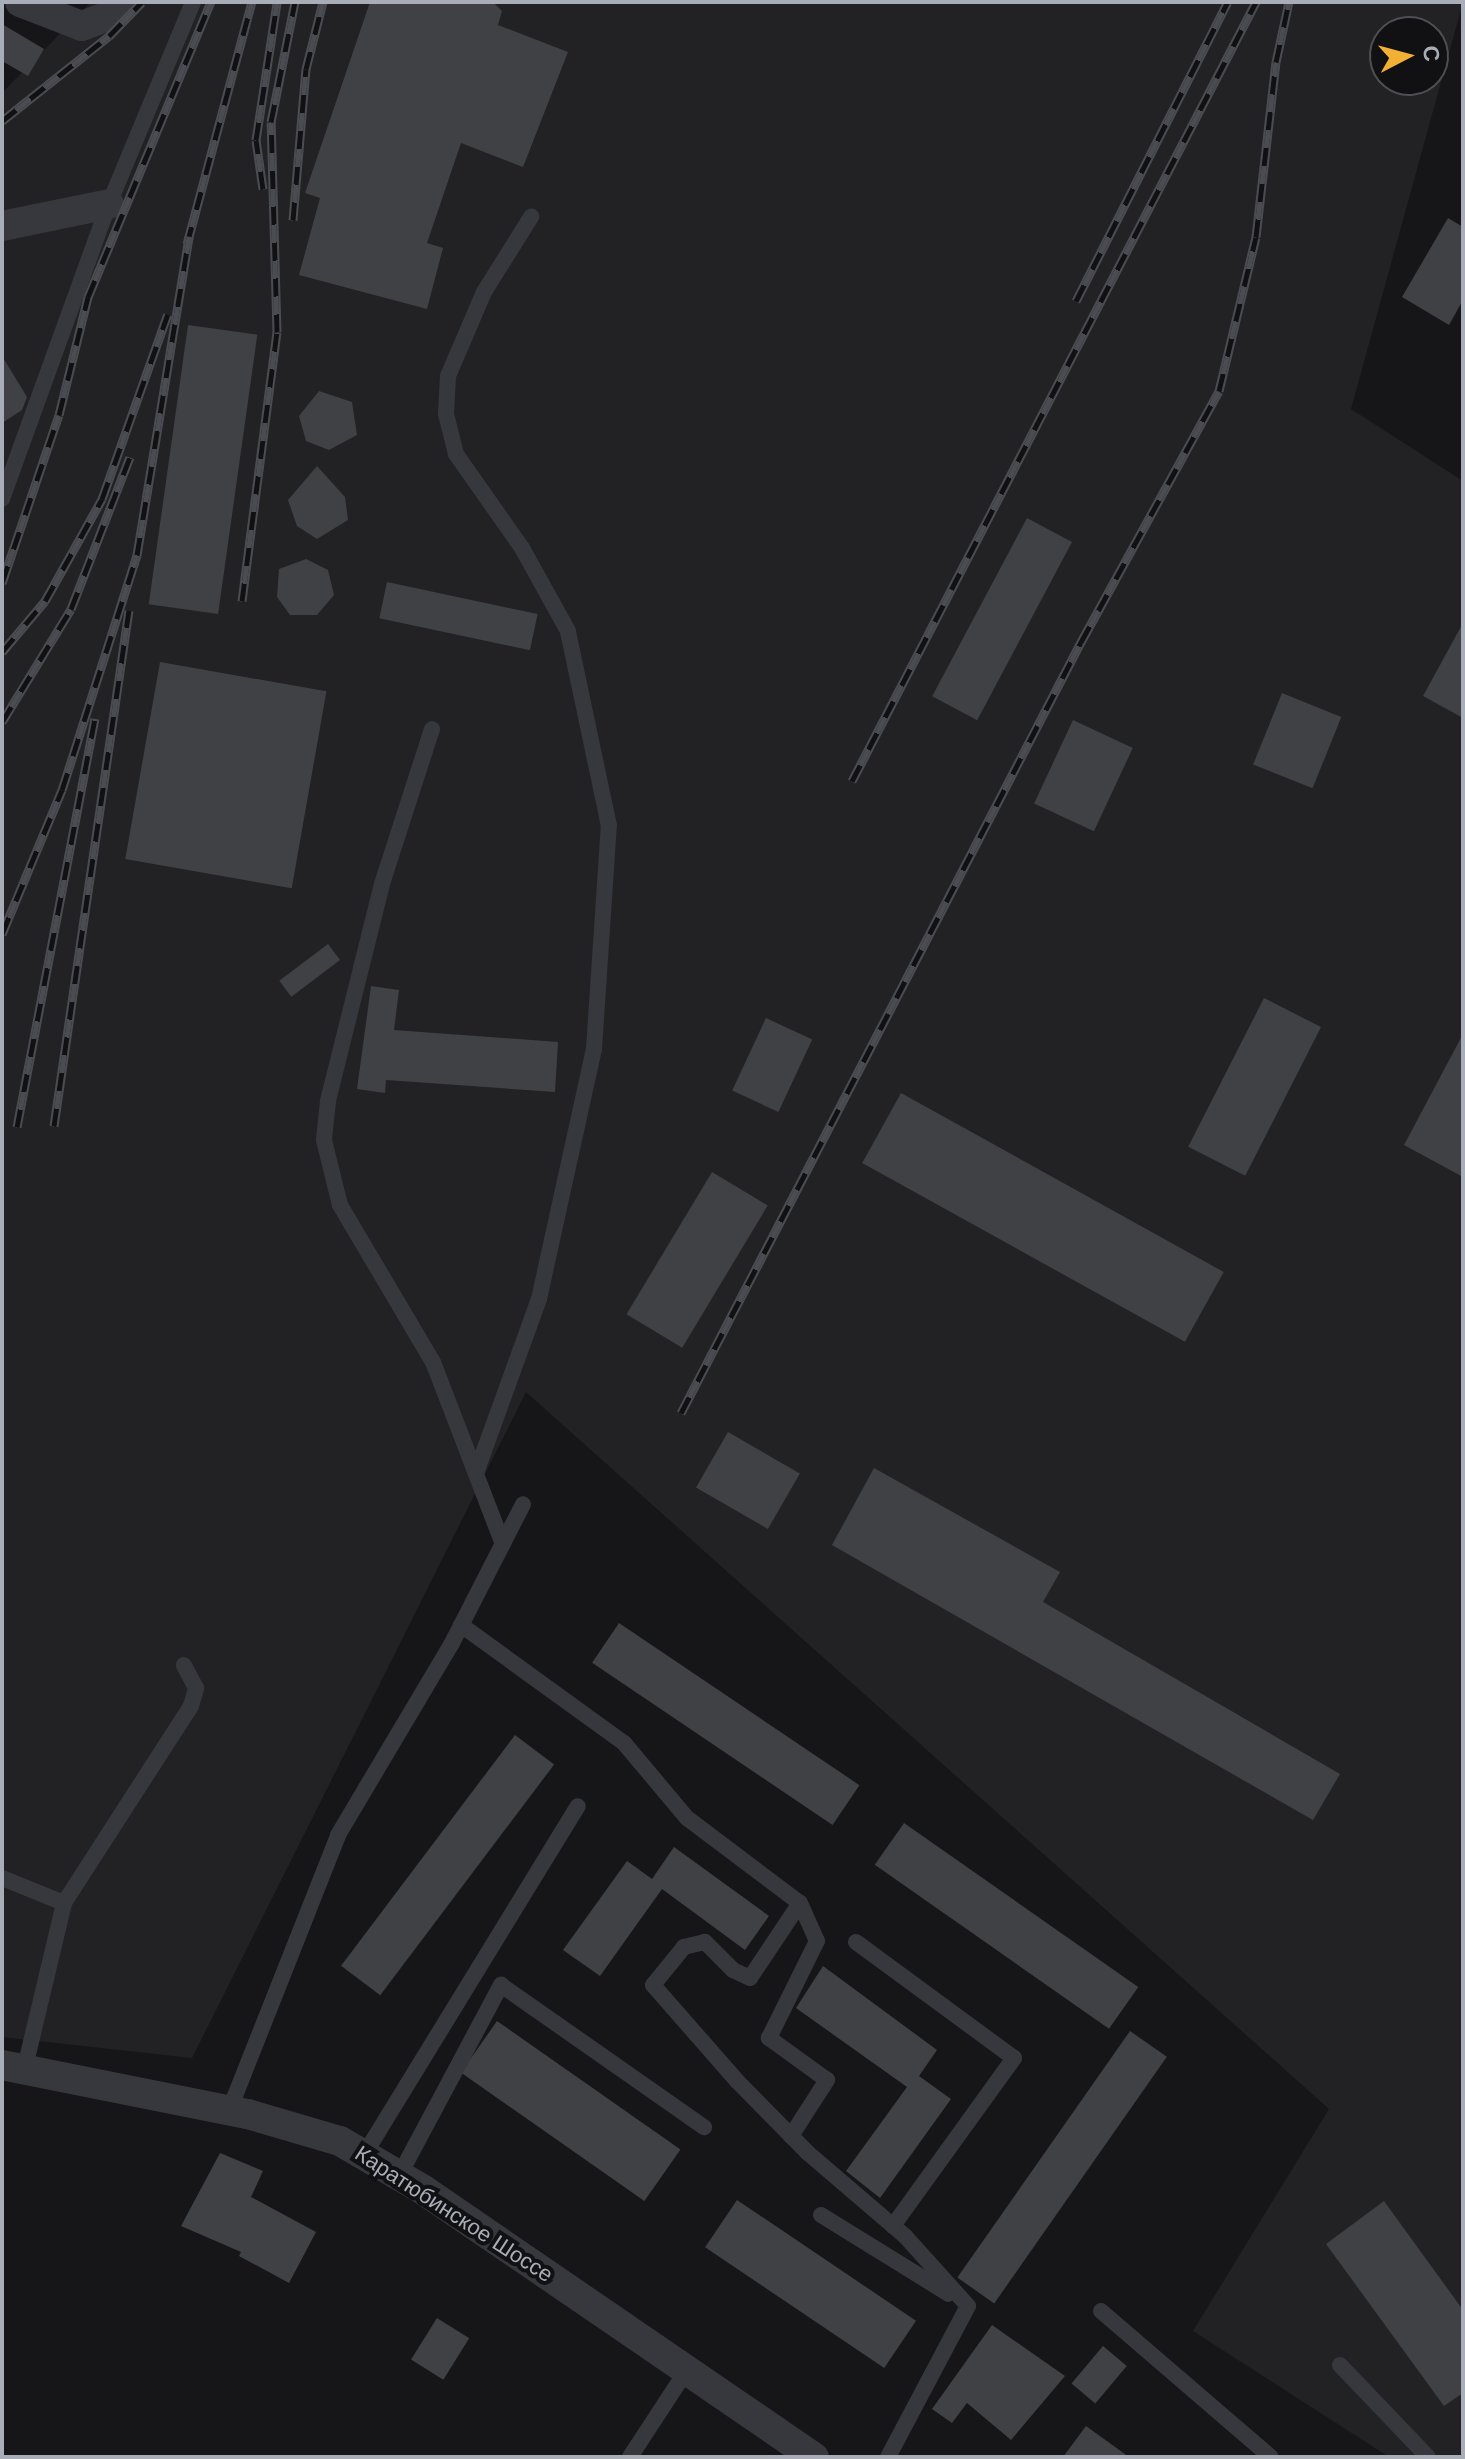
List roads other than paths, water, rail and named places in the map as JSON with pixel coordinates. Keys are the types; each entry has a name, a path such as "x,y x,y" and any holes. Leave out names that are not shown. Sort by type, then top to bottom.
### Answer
{"street":[{"path":"20,2 63,23 82,26 108,16 120,2"},
{"path":"2,226 109,204"},
{"name":"Каратюбинское Шоссе","path":"14,2066 229,2111 340,2141 399,2176 814,2457"}],"lane":[{"path":"2,499 109,204 193,2"},
{"path":"476,1473 539,1299 594,1049 609,826 568,631 522,548 456,454 446,414 448,376 484,292 531,217"},
{"path":"432,729 382,884 328,1101 324,1140 340,1205 433,1362 503,1544"},
{"path":"229,2111 338,1835 461,1625 523,1504"},
{"path":"461,1625 624,1743 687,1818 800,1903 817,1941 769,2038 827,2080 791,2136"},
{"path":"14,2066 64,1903 191,1706 196,1688 184,1665"},
{"path":"364,2155 578,1806"},
{"path":"2,1878 64,1903"},
{"path":"800,1903 750,1978 733,1970 705,1942 684,1947 653,1985 791,2136 893,2226 968,2306"},
{"path":"856,1942 1014,2058 893,2226"},
{"path":"399,2176 501,1985 704,2127"},
{"path":"821,2215 968,2306"},
{"path":"888,2457 968,2306"},
{"path":"1101,2311 1271,2457"},
{"path":"1340,2365 1428,2457"},
{"path":"630,2457 687,2370"}],"railway":[{"path":"2,121 109,36 142,2"},
{"path":"2,583 59,415 88,297 211,2"},
{"path":"187,244 252,2"},
{"path":"263,189 256,140 277,2"},
{"path":"242,601 277,332 271,122 295,2"},
{"path":"293,220 306,69 323,2"},
{"path":"1076,301 1228,2"},
{"path":"852,781 1256,2"},
{"path":"681,1413 1081,642 1219,391 1256,237 1276,62 1289,2"},
{"path":"2,934 62,790 137,555 189,236"},
{"path":"2,652 45,601 102,499 168,314"},
{"path":"2,722 71,609 130,457"},
{"path":"54,1126 129,610"},
{"path":"17,1127 95,718"}]}
